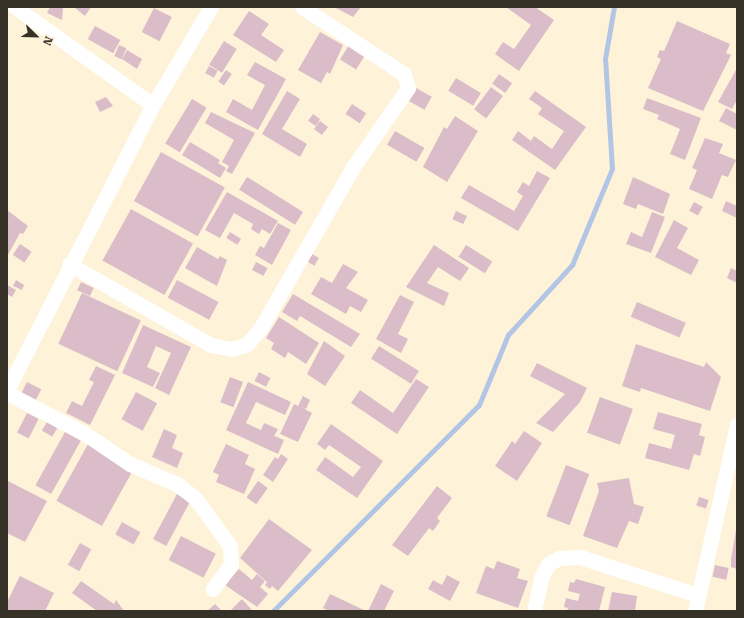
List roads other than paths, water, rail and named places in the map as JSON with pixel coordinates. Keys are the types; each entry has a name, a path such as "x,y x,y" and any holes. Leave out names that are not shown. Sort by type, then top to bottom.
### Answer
{"street":[{"path":"15,7 153,105"},
{"path":"211,7 153,105 70,264 11,368 7,391 90,436 130,464 177,484 195,498 230,546 231,564 213,589"},
{"path":"70,264 211,344 232,349 247,344 260,329 353,167 408,88 404,74 302,7"},
{"path":"695,611 736,432"},
{"path":"534,611 541,578 548,564 559,558 580,557 698,595"}],"waterway":[{"path":"273,611 479,405 508,335 572,265 612,169 605,59 614,7"}]}
